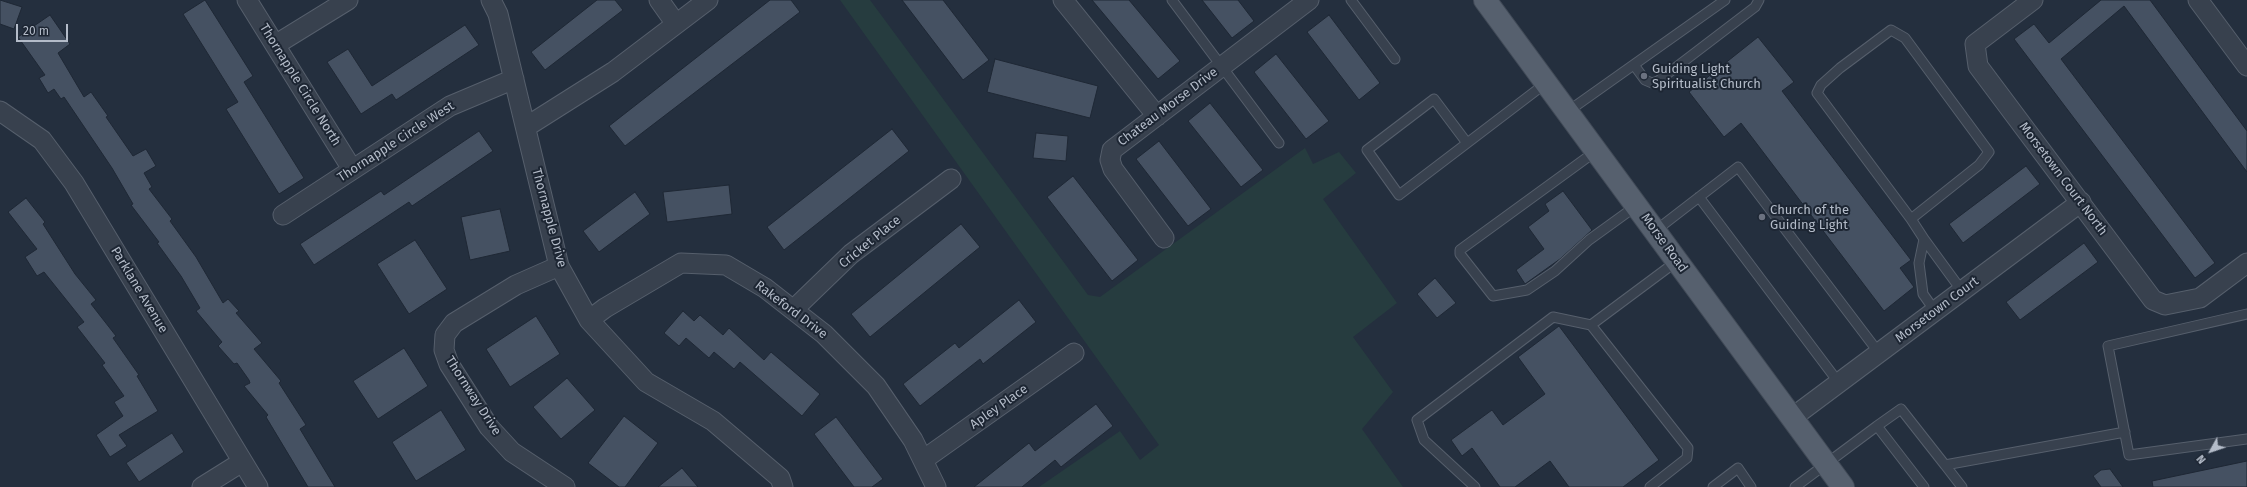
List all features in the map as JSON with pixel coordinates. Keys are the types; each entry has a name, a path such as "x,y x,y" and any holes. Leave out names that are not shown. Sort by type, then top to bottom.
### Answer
{"main road":[{"name":"Morse Road","path":"1485,0 1843,487"}],"street":[{"name":"Thornapple Circle North","path":"247,0 352,169"},
{"path":"275,45 348,0"},
{"name":"Thornapple Drive","path":"491,0 498,14 559,266 589,320 646,382 713,420 780,478 783,487"},
{"path":"658,0 676,24"},
{"path":"526,126 613,72 708,0"},
{"path":"1063,0 1157,116"},
{"name":"Chateau Morse Drive","path":"1164,238 1113,169 1110,160 1112,150 1309,0"},
{"name":"Morsetown Court North","path":"2033,0 1976,44 1978,66 2153,300 2165,305 2200,298 2247,263"},
{"path":"2198,0 2247,66"},
{"name":"Thornapple Circle West","path":"283,215 450,106 514,79"},
{"name":"Parklane Avenue","path":"0,111 42,140 74,184 258,487"},
{"name":"Cricket Place","path":"793,310 851,254 951,179"},
{"name":"Morsetown Court","path":"1793,418 2081,202"},
{"name":"Rakeford Drive","path":"589,320 605,308 681,263 726,265 765,288 824,334 876,386 913,440 936,487"},
{"name":"Thornway Drive","path":"559,266 516,285 454,323 445,335 444,350 449,364 489,427 512,452 565,487"},
{"name":"Apley Place","path":"923,460 1074,353"},
{"path":"202,487 242,462"}],"lane":[{"path":"1172,0 1279,143"},
{"path":"1351,0 1395,60"},
{"path":"1567,112 1725,0"},
{"path":"1634,65 1646,80 1652,83 1658,81 1755,7 1759,0"},
{"path":"1911,219 1979,165 1989,152 1905,38 1891,30 1840,68 1821,85 1817,93 1911,219 1962,291"},
{"path":"1467,143 1434,99 1367,150 1399,195 1546,83"},
{"path":"1596,151 1460,250 1460,254 1493,296 1527,290 1556,271 1589,240 1636,206"},
{"path":"1655,231 1738,167 1879,353"},
{"path":"1699,197 1839,383"},
{"path":"1924,239 1919,263 1922,294 1935,311"},
{"path":"1591,325 1677,261"},
{"path":"2247,314 2108,346 2130,455 2247,439"},
{"path":"1475,487 1424,440 1417,420 1552,317 1591,325 1688,448 1687,458 1650,487"},
{"path":"1795,487 1901,409 1962,487"},
{"path":"1877,426 1924,487"},
{"path":"1945,465 2125,432"},
{"path":"1713,487 1738,468 1751,487"}],"green space":[{"path":"840,0 870,0 1088,295 1100,297 1305,148 1313,164 1339,152 1356,173 1323,199 1397,303 1353,337 1393,392 1362,429 1403,487 1039,487 1120,431 1140,460 1159,445"}],"building":[{"path":"0,0 22,7 14,29 0,24"},
{"path":"205,0 253,76 244,82 304,178 279,194 226,109 238,102 183,14"},
{"path":"597,0 615,0 623,10 545,70 531,52"},
{"path":"770,0 791,0 800,12 625,146 609,126"},
{"path":"902,0 943,0 989,60 963,80"},
{"path":"1092,0 1129,0 1180,61 1158,79"},
{"path":"1202,0 1238,0 1254,21 1232,38"},
{"path":"2101,0 2150,0 2247,131 2247,172 2124,6 2061,59 2215,263 2195,278 2014,39 2034,24 2049,43"},
{"path":"50,15 70,44 58,53 84,97 91,92 133,156 146,149 156,166 144,173 152,187 149,189 172,219 170,221 196,257 223,303 228,299 239,311 236,313 262,343 254,349 281,381 279,383 306,425 300,429 335,487 308,487 266,417 268,415 244,386 250,383 249,380 237,363 234,364 218,346 222,342 196,311 200,308 181,276 157,243 159,242 131,205 133,204 112,168 64,97 61,99 54,89 48,93 39,78 45,75 18,37"},
{"path":"1329,15 1380,83 1359,100 1307,32"},
{"path":"465,25 479,45 396,100 392,94 361,114 327,62 348,49 372,86"},
{"path":"1758,37 1794,82 1782,91 1911,260 1900,268 1914,287 1884,311 1741,123 1724,137 1689,92"},
{"path":"1276,54 1329,121 1306,139 1254,72"},
{"path":"995,59 1098,86 1090,118 987,92"},
{"path":"1210,103 1263,170 1241,187 1188,121"},
{"path":"892,129 909,151 784,250 767,227"},
{"path":"479,131 493,151 412,206 409,202 314,265 300,244 381,191 384,195"},
{"path":"1036,133 1068,136 1066,161 1033,158"},
{"path":"1159,141 1211,209 1188,226 1136,159"},
{"path":"2026,166 2040,184 1963,243 1949,224"},
{"path":"1073,176 1138,260 1112,281 1047,197"},
{"path":"729,185 732,214 667,222 663,192"},
{"path":"1563,191 1592,230 1560,259 1525,284 1516,270 1544,249 1528,227 1549,211 1545,204"},
{"path":"635,192 650,214 599,252 583,231"},
{"path":"26,198 45,222 43,224 75,274 96,300 91,304 116,336 113,338 139,375 137,376 158,411 119,435 127,446 110,457 96,435 123,416 114,402 124,396 102,365 105,363 77,327 84,322 44,272 37,276 25,257 37,249 8,212"},
{"path":"500,209 510,251 470,260 461,217"},
{"path":"961,224 980,247 870,337 851,314"},
{"path":"415,240 447,289 409,314 377,264"},
{"path":"2084,243 2098,262 2020,320 2006,302"},
{"path":"1435,278 1456,303 1437,318 1417,294"},
{"path":"1019,300 1036,322 983,364 980,359 920,406 903,384 955,343 959,348"},
{"path":"683,311 694,321 700,315 723,335 729,328 764,360 771,352 820,394 802,416 740,362 734,369 714,352 709,358 686,338 679,346 664,333"},
{"path":"536,316 560,354 510,387 486,349"},
{"path":"1559,326 1659,460 1623,487 1569,487 1550,461 1515,487 1500,487 1472,448 1462,456 1451,440 1492,410 1503,425 1545,394 1518,357"},
{"path":"404,348 428,386 378,419 353,381"},
{"path":"567,378 595,410 561,439 533,407"},
{"path":"1096,404 1113,426 1061,467 1055,460 1022,487 974,487 1029,443 1035,451"},
{"path":"441,410 466,450 416,481 392,442"},
{"path":"624,416 658,443 625,487 619,487 588,463"},
{"path":"836,417 883,479 872,487 854,487 814,434"},
{"path":"172,433 184,452 139,482 126,463"},
{"path":"2247,461 2247,487 2153,487 2152,481"},
{"path":"682,468 698,487 658,487"},
{"path":"2110,469 2123,487 2101,487 2093,476 2101,470"}],"place":[{"name":"Guiding Light Spiritualist Church","path":"1644,76"},
{"name":"Church of the Guiding Light","path":"1762,217"}]}
